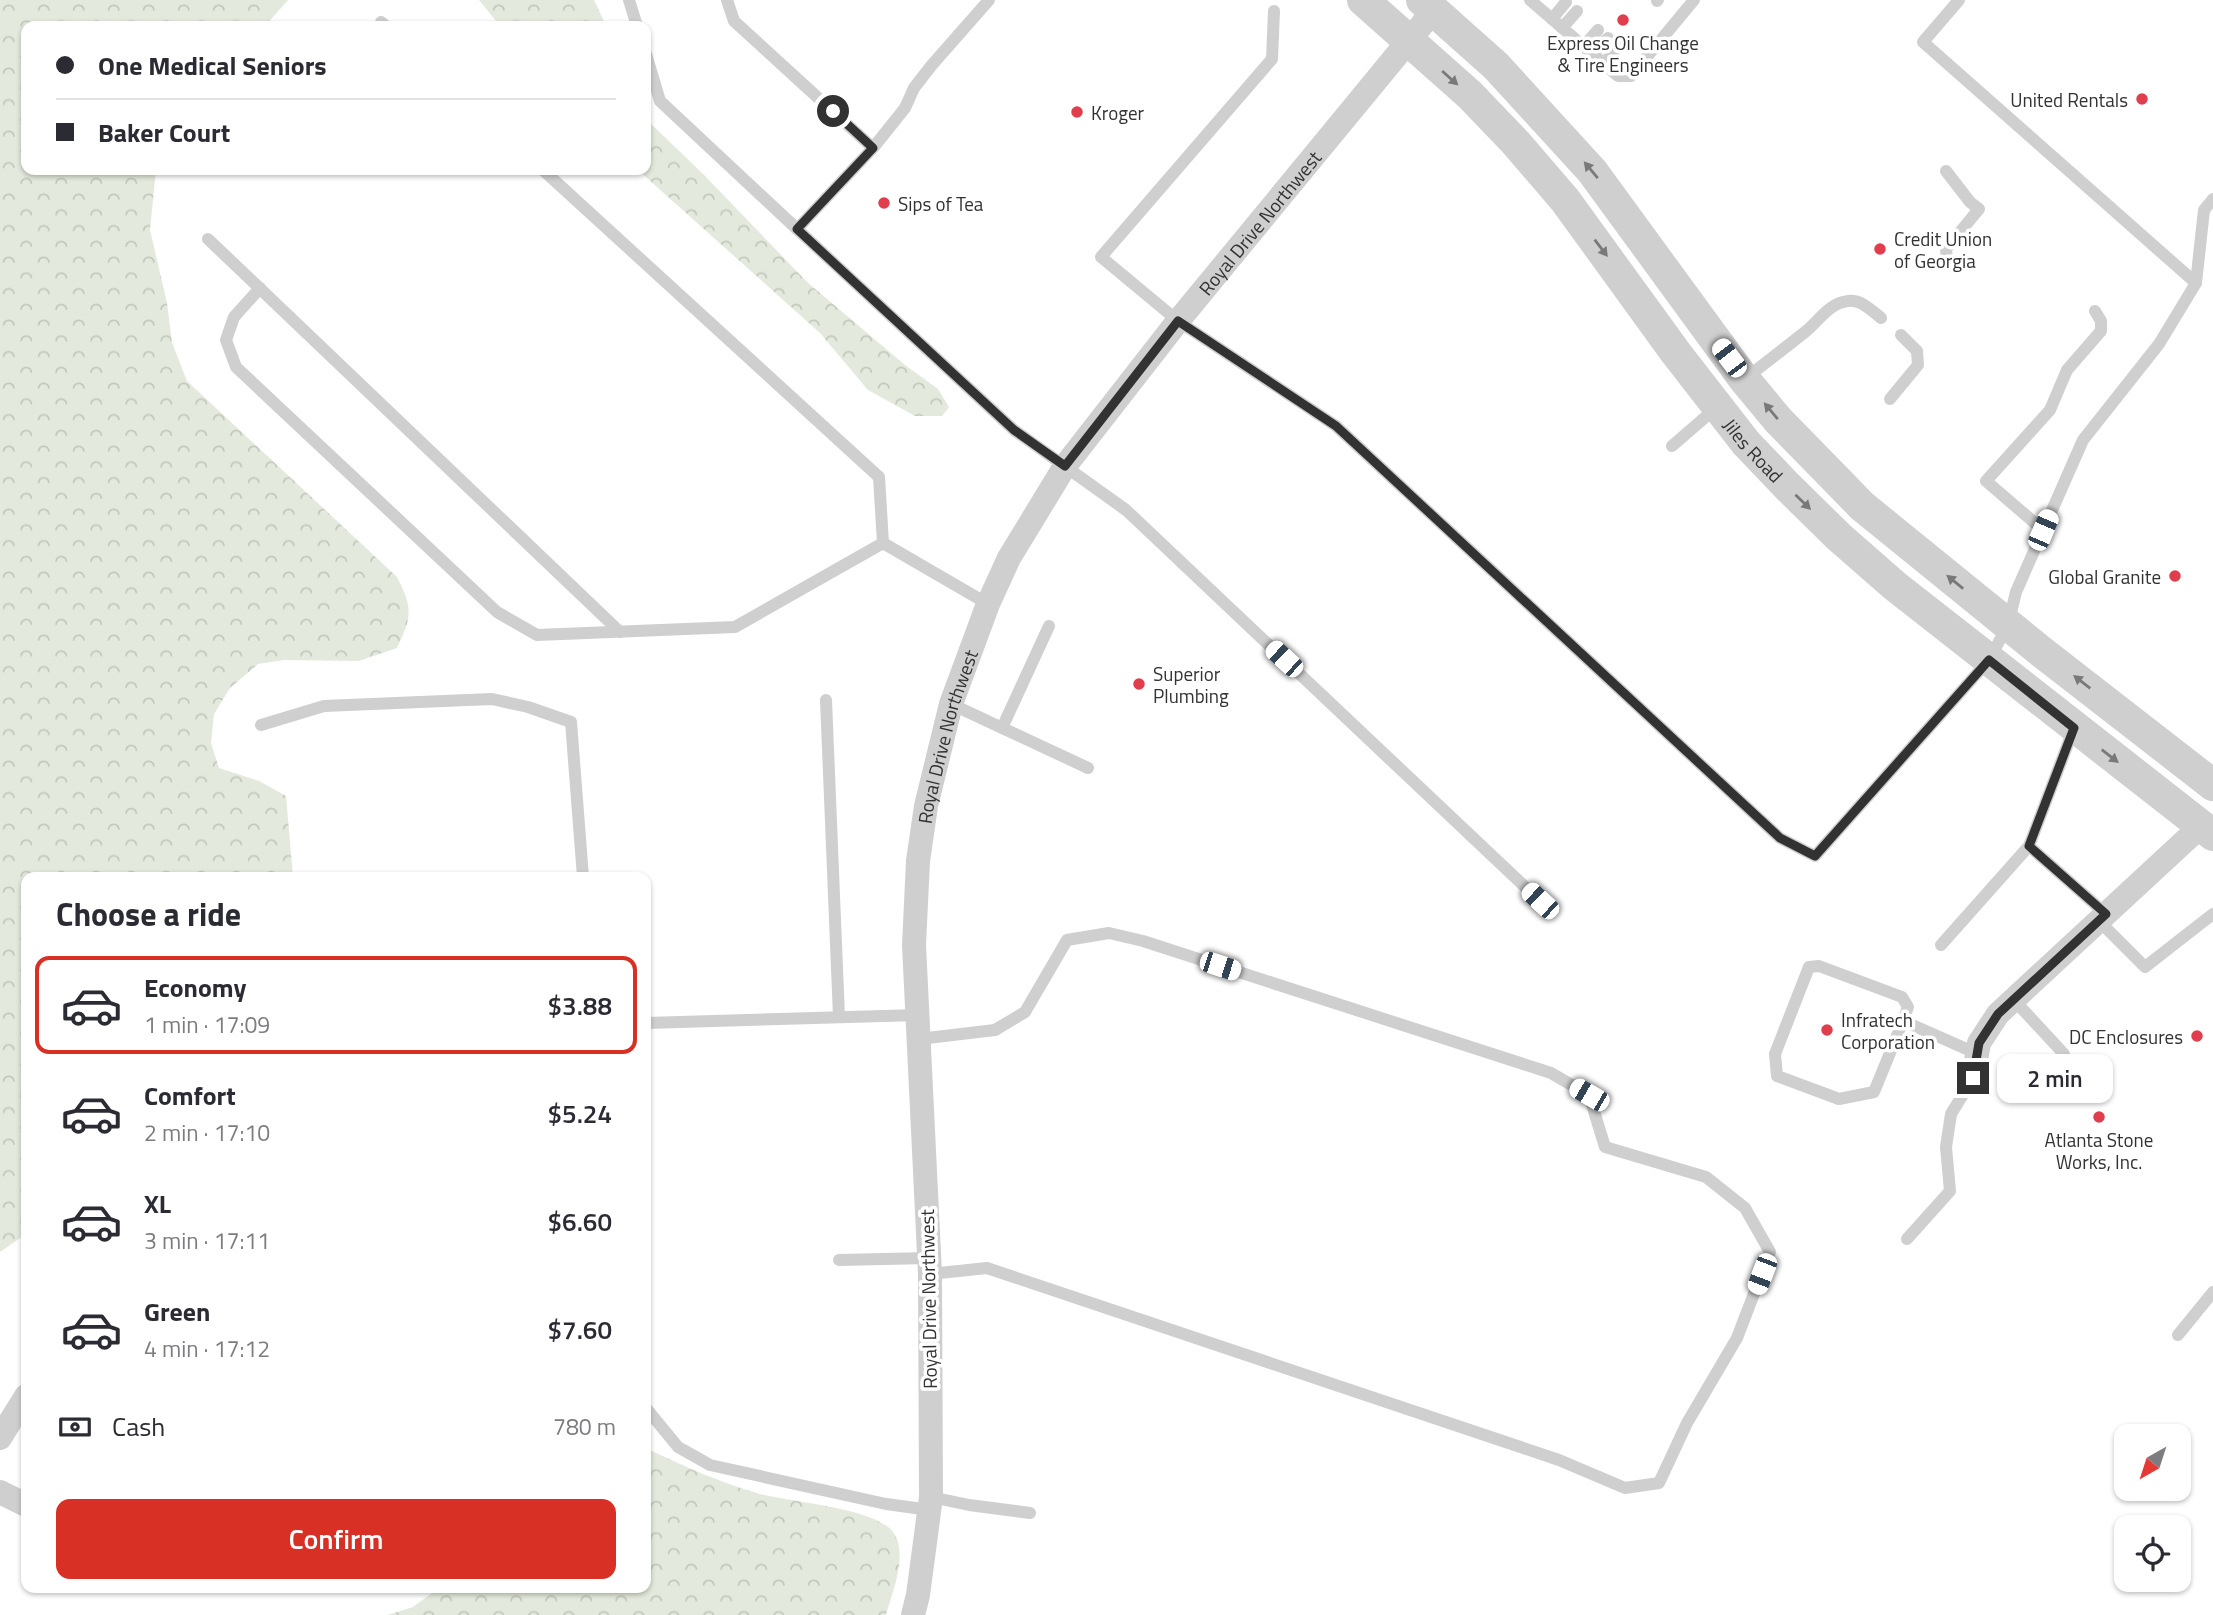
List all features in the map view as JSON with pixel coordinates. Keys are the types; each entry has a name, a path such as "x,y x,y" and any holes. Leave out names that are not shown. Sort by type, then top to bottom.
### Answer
{"street":[{"name":"Jiles Road","path":"1363,0 1479,105 1516,143 1565,200 1746,443 1839,537 1895,586 2207,831"},
{"name":"Jiles Road","path":"1433,3 1496,66 1592,171 1744,379 1778,420 1862,506 2008,625 2213,785"},
{"name":"Royal Drive Northwest","path":"913,1615 931,1503 929,1266 914,945 918,861 926,806 951,704 988,604 1009,558 1065,466 1178,321 1409,41 1433,3"},
{"path":"1975,1066 1979,1043 1998,1014 2103,918 2207,831"},
{"path":"0,1438 21,1404"},
{"path":"0,1492 21,1502"}],"lane":[{"path":"629,0 635,21"},
{"path":"727,0 734,21 873,148"},
{"path":"797,229 873,148 905,108 914,88 931,66 989,0"},
{"path":"1530,0 1618,76 1631,76 1694,0"},
{"path":"1552,0 1552,19"},
{"path":"1959,0 1923,42 2196,283"},
{"path":"1552,19 1571,7"},
{"path":"1274,11 1272,59 1101,257 1178,321 1336,426 1780,838 1815,856 1989,660 2008,625 2016,592 2083,440 2159,344 2196,283 2204,210 2213,199"},
{"path":"1594,54 1608,38 1594,54"},
{"path":"651,71 660,101 797,229 1014,430 1126,510 1540,901"},
{"path":"1946,171 1970,202 1979,209 1946,249 1947,262"},
{"path":"548,175 879,477 883,543"},
{"path":"208,239 620,632"},
{"path":"260,288 234,317 226,340 236,367 497,612 537,635 735,627 883,543"},
{"path":"1744,379 1835,305 1857,301 1881,318"},
{"path":"2043,530 1986,481 2050,410 2067,370 2101,331 2101,321 2095,311"},
{"path":"1890,398 1917,365 1917,351 1900,335"},
{"path":"1672,446 1717,407"},
{"path":"883,543 988,604"},
{"path":"1002,728 1049,626"},
{"path":"261,725 324,706 492,699 528,707 570,722 583,872"},
{"path":"826,699 839,1017"},
{"path":"951,704 1088,768"},
{"path":"1941,945 2029,846 2074,728"},
{"path":"2029,846 2103,918 2145,967 2213,914"},
{"path":"839,1260 987,1268 1559,1460 1625,1488 1659,1483 1687,1423 1737,1338 1770,1252 1745,1208 1706,1177 1605,1147 1589,1095 1551,1073 1143,941 1109,933 1067,940 1025,1012 995,1030 919,1039"},
{"path":"1819,966 1902,997 1908,1007 1903,1021 1874,1092 1839,1099 1777,1076 1775,1054 1809,967 1819,966"},
{"path":"2014,1000 2064,1054"},
{"path":"651,1023 918,1014"},
{"path":"1903,1021 1975,1066 1951,1114 1946,1147 1950,1191 1907,1239"},
{"path":"2178,1335 2213,1292"},
{"path":"651,1414 678,1447 710,1465 886,1504 969,1505 1030,1513"}],"green space":[{"path":"0,0 288,0 269,21 21,21 21,175 156,175 150,230 167,303 172,343 187,381 397,577 406,597 408,620 397,648 359,661 284,660 258,664 230,688 214,714 211,743 219,768 259,781 286,796 293,872 21,872 21,1237 0,1252"},
{"path":"479,0 594,0 604,21 496,21"},
{"path":"651,124 807,282 905,365 938,389 949,407 942,416 915,416 868,390 820,333 644,175 651,175"},
{"path":"651,1450 745,1490 869,1517 893,1532 900,1551 898,1573 886,1615 388,1615 413,1607 432,1593 651,1593"}],"place":[{"name":"Express Oil Change & Tire Engineers","path":"1623,20"},
{"name":"United Rentals","path":"2142,99"},
{"name":"Kroger","path":"1077,112"},
{"name":"Sips of Tea","path":"884,203"},
{"name":"Credit Union of Georgia","path":"1880,249"},
{"name":"Global Granite","path":"2175,576"},
{"name":"Superior Plumbing","path":"1139,684"},
{"name":"Infratech Corporation","path":"1827,1030"},
{"name":"DC Enclosures","path":"2197,1036"},
{"name":"Atlanta Stone Works, Inc.","path":"2099,1117"}],"route":[{"path":"833,111 873,148 797,229 1014,430 1065,466 1178,321 1336,426 1780,838 1815,856 1989,660 2074,728 2029,846 2106,914 1998,1014 1979,1043 1973,1078"}]}
